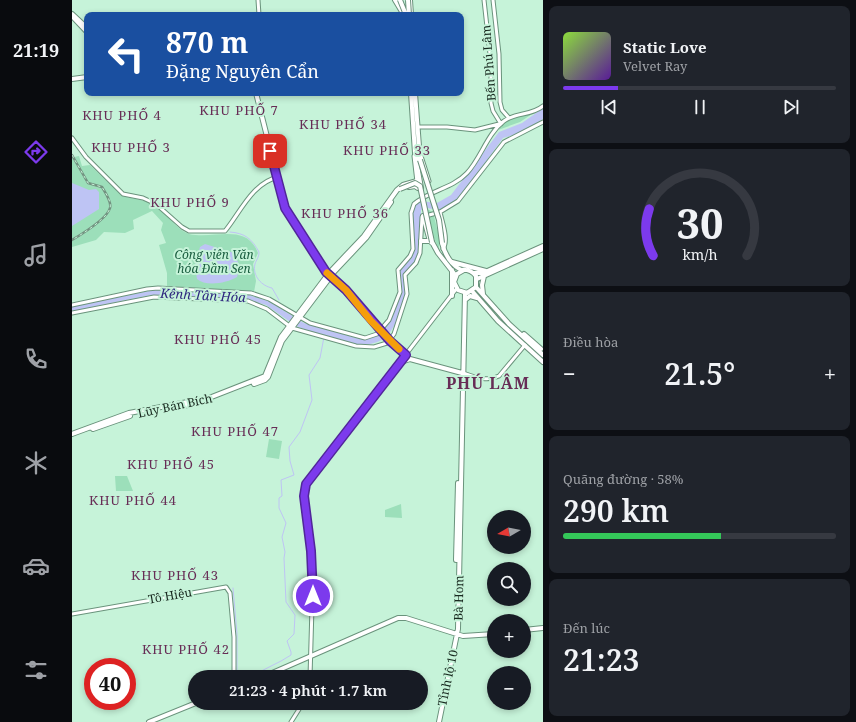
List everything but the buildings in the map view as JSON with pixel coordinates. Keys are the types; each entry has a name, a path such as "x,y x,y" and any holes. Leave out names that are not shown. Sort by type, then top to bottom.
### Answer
{"main road":[{"path":"395,0 405,12"},
{"path":"400,0 406,12"},
{"path":"407,0 407,12"},
{"path":"407,0 410,6 408,12"},
{"path":"406,12 404,6 407,0"},
{"path":"404,6 410,6"},
{"path":"72,15 84,28"},
{"path":"78,21 84,26"},
{"path":"72,79 84,77"},
{"path":"257,96 285,208 326,272 330,274 390,341 410,359 461,373"},
{"path":"411,96 415,153 419,158 439,220 443,249 450,261 459,270 485,274 543,249"},
{"path":"415,96 420,190"},
{"path":"330,274 364,236 397,190 403,185 417,180"},
{"path":"330,274 366,238 399,191 415,183 420,186 431,241"},
{"path":"423,216 431,241 456,276"},
{"path":"421,241 431,241"},
{"path":"477,298 474,288 477,279 543,246"},
{"path":"450,261 485,274"},
{"path":"452,270 452,296"},
{"path":"464,270 456,276 454,282 457,288 464,293 474,288"},
{"path":"474,273 477,279"},
{"name":"Lũy Bán Bích","path":"72,436 128,416 210,400 265,380 271,372 282,341 330,274"},
{"path":"483,294 482,285 485,274"},
{"path":"474,288 483,294 543,358"},
{"path":"474,288 506,326 543,355"},
{"name":"Bà Hom","path":"461,373 465,300 464,293"},
{"name":"Bà Hom","path":"457,634 461,373 464,293"},
{"path":"465,300 470,296 477,298 527,342 543,362"},
{"path":"527,342 543,351"},
{"path":"401,362 410,359"},
{"path":"279,670 398,618 406,618 463,636 487,634"},
{"path":"531,629 543,628"},
{"name":"Tỉnh lộ 10","path":"439,722 457,634"},
{"path":"149,722 188,706"}],"street":[{"path":"258,0 259,12"},
{"name":"Bến Phú Lâm","path":"484,0 491,63 493,111 501,124"},
{"path":"494,0 499,54 500,105 509,118"},
{"path":"72,304 158,288 251,293 269,299 310,323 360,338 372,337 382,331 389,320 399,294 398,270 412,253 411,209 414,204 432,192 453,184 467,174 501,124 509,118 532,113 543,106"},
{"path":"72,314 154,297 233,300 256,304 270,311 292,326 322,336 364,347 382,346 390,341 394,334 407,294 405,275 419,257 421,219 423,216 440,212 454,205 463,197 504,142 543,122"},
{"path":"418,127 448,127 479,130 501,124"},
{"path":"72,138 86,157 122,193 128,196 143,198 156,204 182,227 192,232 225,231 252,194 267,181 278,177"},
{"path":"415,153 414,160 420,190 420,199"},
{"path":"419,158 423,159 432,192"},
{"path":"440,212 445,237 445,246 443,249"},
{"path":"311,670 312,572 304,496 305,486 457,288"},
{"path":"461,373 484,379 494,379 499,376 527,342"},
{"name":"Tô Hiệu","path":"72,614 226,587 230,593 234,637 234,670"},
{"path":"291,722 299,710"}],"green space":[{"path":"535,112 520,122 498,130 507,120"},
{"name":"Công viên Văn hóa Đầm Sen","path":"72,154 74,157 79,156 82,166 90,165 122,196 145,201 156,207 155,208 158,208 177,226 189,234 228,234 246,238 253,244 258,253 253,264 256,281 254,292 167,286 167,273 159,245 166,243 161,230 163,223 152,211 133,220 134,229 125,233 104,232 96,240 72,247"},
{"path":"427,209 433,212 439,237 439,249 433,236"},
{"path":"269,439 282,441 279,459 266,457"},
{"path":"115,476 127,476 133,491 116,491"},
{"path":"401,504 402,518 385,517 385,510"}],"water":[{"name":"Kênh Tân Hóa","path":"543,108 543,119 521,133 503,138 461,196 454,202 439,210 427,208 421,210 420,248 416,261 405,274 406,291 398,316 391,331 382,340 371,344 358,344 331,338 296,326 266,305 246,299 151,295 72,311 72,307 154,290 245,294 268,301 304,323 356,338 369,339 382,333 390,322 401,292 399,272 413,253 413,206 421,201 437,203 451,195 499,132 522,123"},
{"path":"72,183 89,190 96,189 99,192 99,209 72,226"},
{"path":"205,244 234,253 240,267 237,277 228,281 217,283 206,283 197,279 195,266 200,247"}],"waterway":[{"path":"230,232 244,235 254,244 259,252 254,268 256,276 261,283 272,288 279,300"},
{"path":"263,670 291,655 287,641 294,634 295,615 286,602 285,552 282,537 286,523 279,508 279,498 282,496 281,480 294,475 290,461 289,447 300,432 312,400 309,375 320,358 324,337"},
{"path":"233,588 237,634 237,670"}],"railway":[{"path":"72,155 88,183 102,187 110,203 110,208 104,217 88,230 72,240"}],"slow traffic":[{"path":"327,273 329,273 346,290 371,321 399,349"}],"district":[{"name":"KHU PHỐ 7","path":"239,110"},
{"name":"KHU PHỐ 4","path":"122,115"},
{"name":"KHU PHỐ 34","path":"343,124"},
{"name":"KHU PHỐ 3","path":"131,147"},
{"name":"KHU PHỐ 33","path":"387,150"},
{"name":"KHU PHỐ 9","path":"190,202"},
{"name":"KHU PHỐ 36","path":"345,213"},
{"name":"KHU PHỐ 45","path":"218,339"},
{"name":"PHÚ LÂM","path":"488,383"},
{"name":"KHU PHỐ 47","path":"235,431"},
{"name":"KHU PHỐ 45","path":"171,464"},
{"name":"KHU PHỐ 44","path":"133,500"},
{"name":"KHU PHỐ 43","path":"175,575"},
{"name":"KHU PHỐ 42","path":"186,649"}],"route":[{"path":"270,151 285,208 326,272 329,273 346,290 371,321 406,355 306,484 304,496 311,551 313,596"}]}
